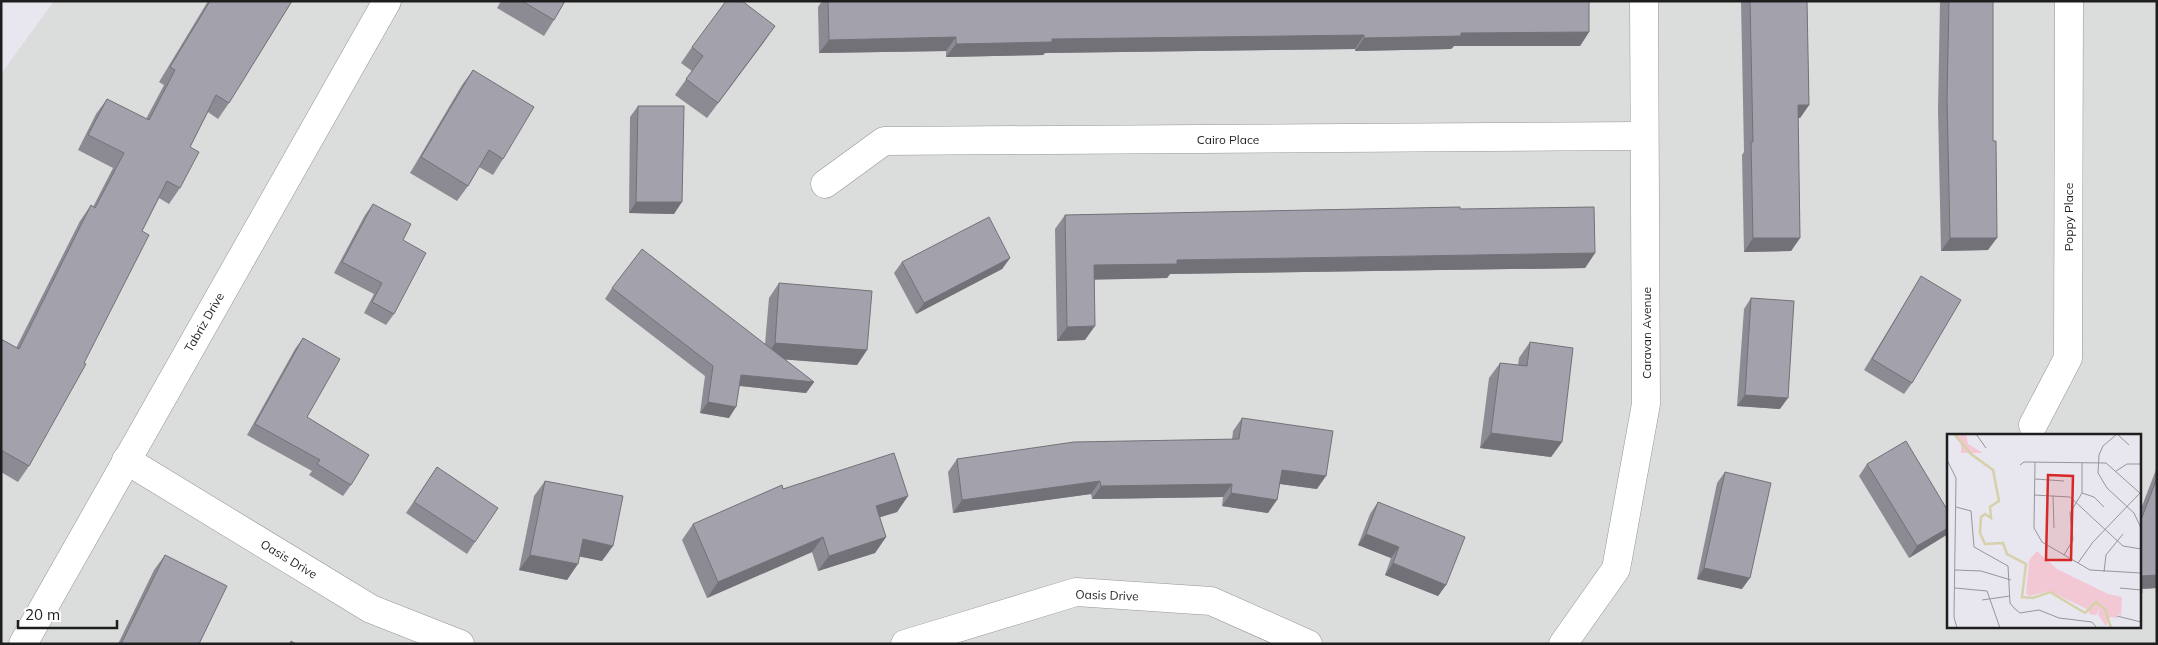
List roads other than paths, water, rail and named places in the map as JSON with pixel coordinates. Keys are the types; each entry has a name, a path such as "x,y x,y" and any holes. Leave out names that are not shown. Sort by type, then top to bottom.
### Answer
{"street":[{"name":"Tabriz Drive","path":"23,644 387,1"},
{"name":"Caravan Avenue","path":"1562,644 1616,569 1646,404 1644,1"},
{"name":"Poppy Place","path":"2033,425 2068,358 2068,1"},
{"name":"Cairo Place","path":"825,184 884,141 1644,136"},
{"name":"Oasis Drive","path":"126,460 371,609 460,644"},
{"name":"Oasis Drive","path":"905,644 1076,592 1212,601 1308,644"}]}
